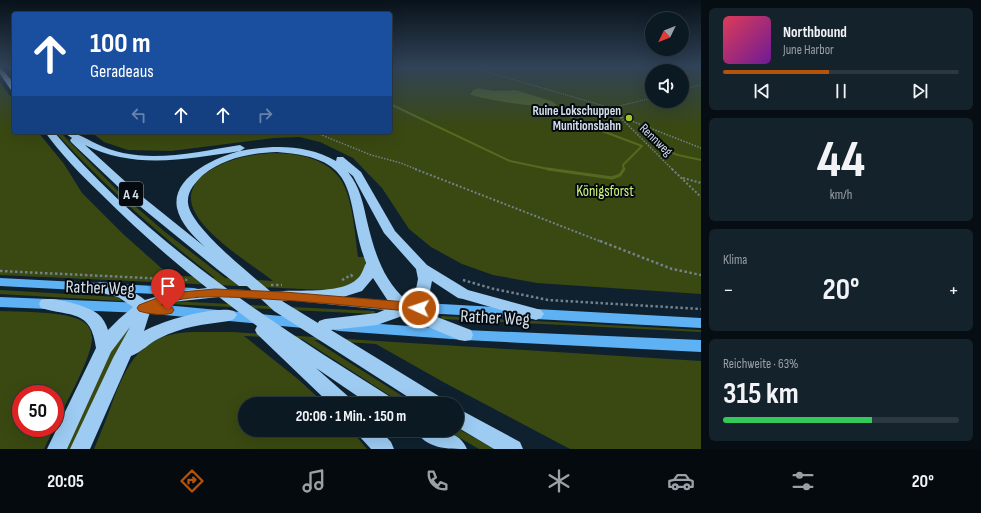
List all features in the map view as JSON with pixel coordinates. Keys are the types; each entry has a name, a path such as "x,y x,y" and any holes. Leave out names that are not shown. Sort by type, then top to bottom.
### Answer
{"highway":[{"name":"A 4","path":"51,134 84,172 126,213 224,296 374,397"},
{"name":"A 4","path":"69,134 121,185 201,252 282,301 424,397"},
{"path":"71,134 99,149 131,157 172,157 244,148 284,145 311,148 330,154 347,164 357,174 390,233 422,268 463,294 536,314"},
{"path":"372,265 367,279 348,292 282,301 221,254 194,228 183,208 182,200 187,186 203,170 229,157 252,151 288,150 320,156 329,160 344,172 354,189 372,265 386,288 404,307 464,335"},
{"path":"325,325 377,319 395,313 418,298 423,291 425,279 422,268"},
{"path":"99,287 126,293 143,308"},
{"path":"57,449 104,348 112,336 124,323 143,308 170,297 224,296 336,397"},
{"path":"46,304 84,312 93,318 103,335 104,348"},
{"path":"80,449 121,358 137,330 143,308"},
{"path":"121,358 146,337 158,330 182,322 229,315"},
{"path":"464,421 513,449"},
{"path":"373,437 384,449"},
{"path":"437,437 457,449"}],"main road":[{"name":"Rather Weg","path":"0,282 99,287 282,301 701,324"},
{"name":"Rather Weg","path":"0,302 143,308 325,325 464,335 701,346"}],"path":[{"path":"539,87 611,108"},
{"name":"Rennweg","path":"645,100 611,108 701,198"},
{"path":"618,116 701,148"},
{"path":"319,134 371,155 401,163 647,260 672,269 701,275"},
{"path":"681,178 701,183"},
{"path":"464,280 494,289 548,300 701,309"}],"green space":[{"path":"0,87 4,87 12,98 12,134 40,134 64,164 82,193 122,233 169,275 215,278 132,208 57,134 62,134 121,194 165,232 225,278 273,281 227,247 205,226 197,216 192,205 193,188 205,174 225,163 249,156 276,153 302,156 325,165 341,180 345,188 353,217 358,257 365,257 365,273 348,288 324,290 0,275"},
{"name":"Königsforst","path":"392,87 645,87 645,108 689,108 689,87 701,87 701,294 537,283 493,275 462,264 431,247 409,229 382,188 353,158 320,142 299,137 274,138 171,151 128,150 104,142 94,134 392,134","holes":["479,88 497,92 510,90 552,101 554,107 483,98 470,92"]},
{"path":"0,290 118,297 122,301 0,294"},
{"path":"169,301 375,311 374,314 168,304"},
{"path":"0,311 65,315 84,322 88,326 91,333 91,347 83,369 64,407 64,385 12,385 12,437 50,437 44,449 0,449"},
{"path":"441,316 701,330 701,332 442,319"},
{"path":"133,322 74,449 64,449 106,356"},
{"path":"193,332 232,332 701,361 701,449 570,449 445,383 376,344 314,340 404,397 392,397 302,339 244,336 299,380 317,397 238,397 238,437 357,437 367,449 94,449 123,376 130,364 138,353 148,345 160,338 175,334"},
{"path":"464,432 494,449 479,449 458,437 464,437"}],"shaded area":[{"path":"479,88 494,91 515,90 552,101 557,105 542,106 514,103 486,99 470,94 473,90"}],"waterway":[{"path":"392,105 510,161 549,169"},
{"path":"554,107 581,123 642,146 623,165 624,169"},
{"path":"659,148 678,155 701,160"},
{"path":"549,169 612,178 620,175 624,169"},
{"path":"549,169 553,170"}],"place":[{"name":"Ruine Lokschuppen Munitionsbahn","path":"629,118"}],"route":[{"path":"168,310 143,308 170,297 215,293 284,296 419,308"}]}
